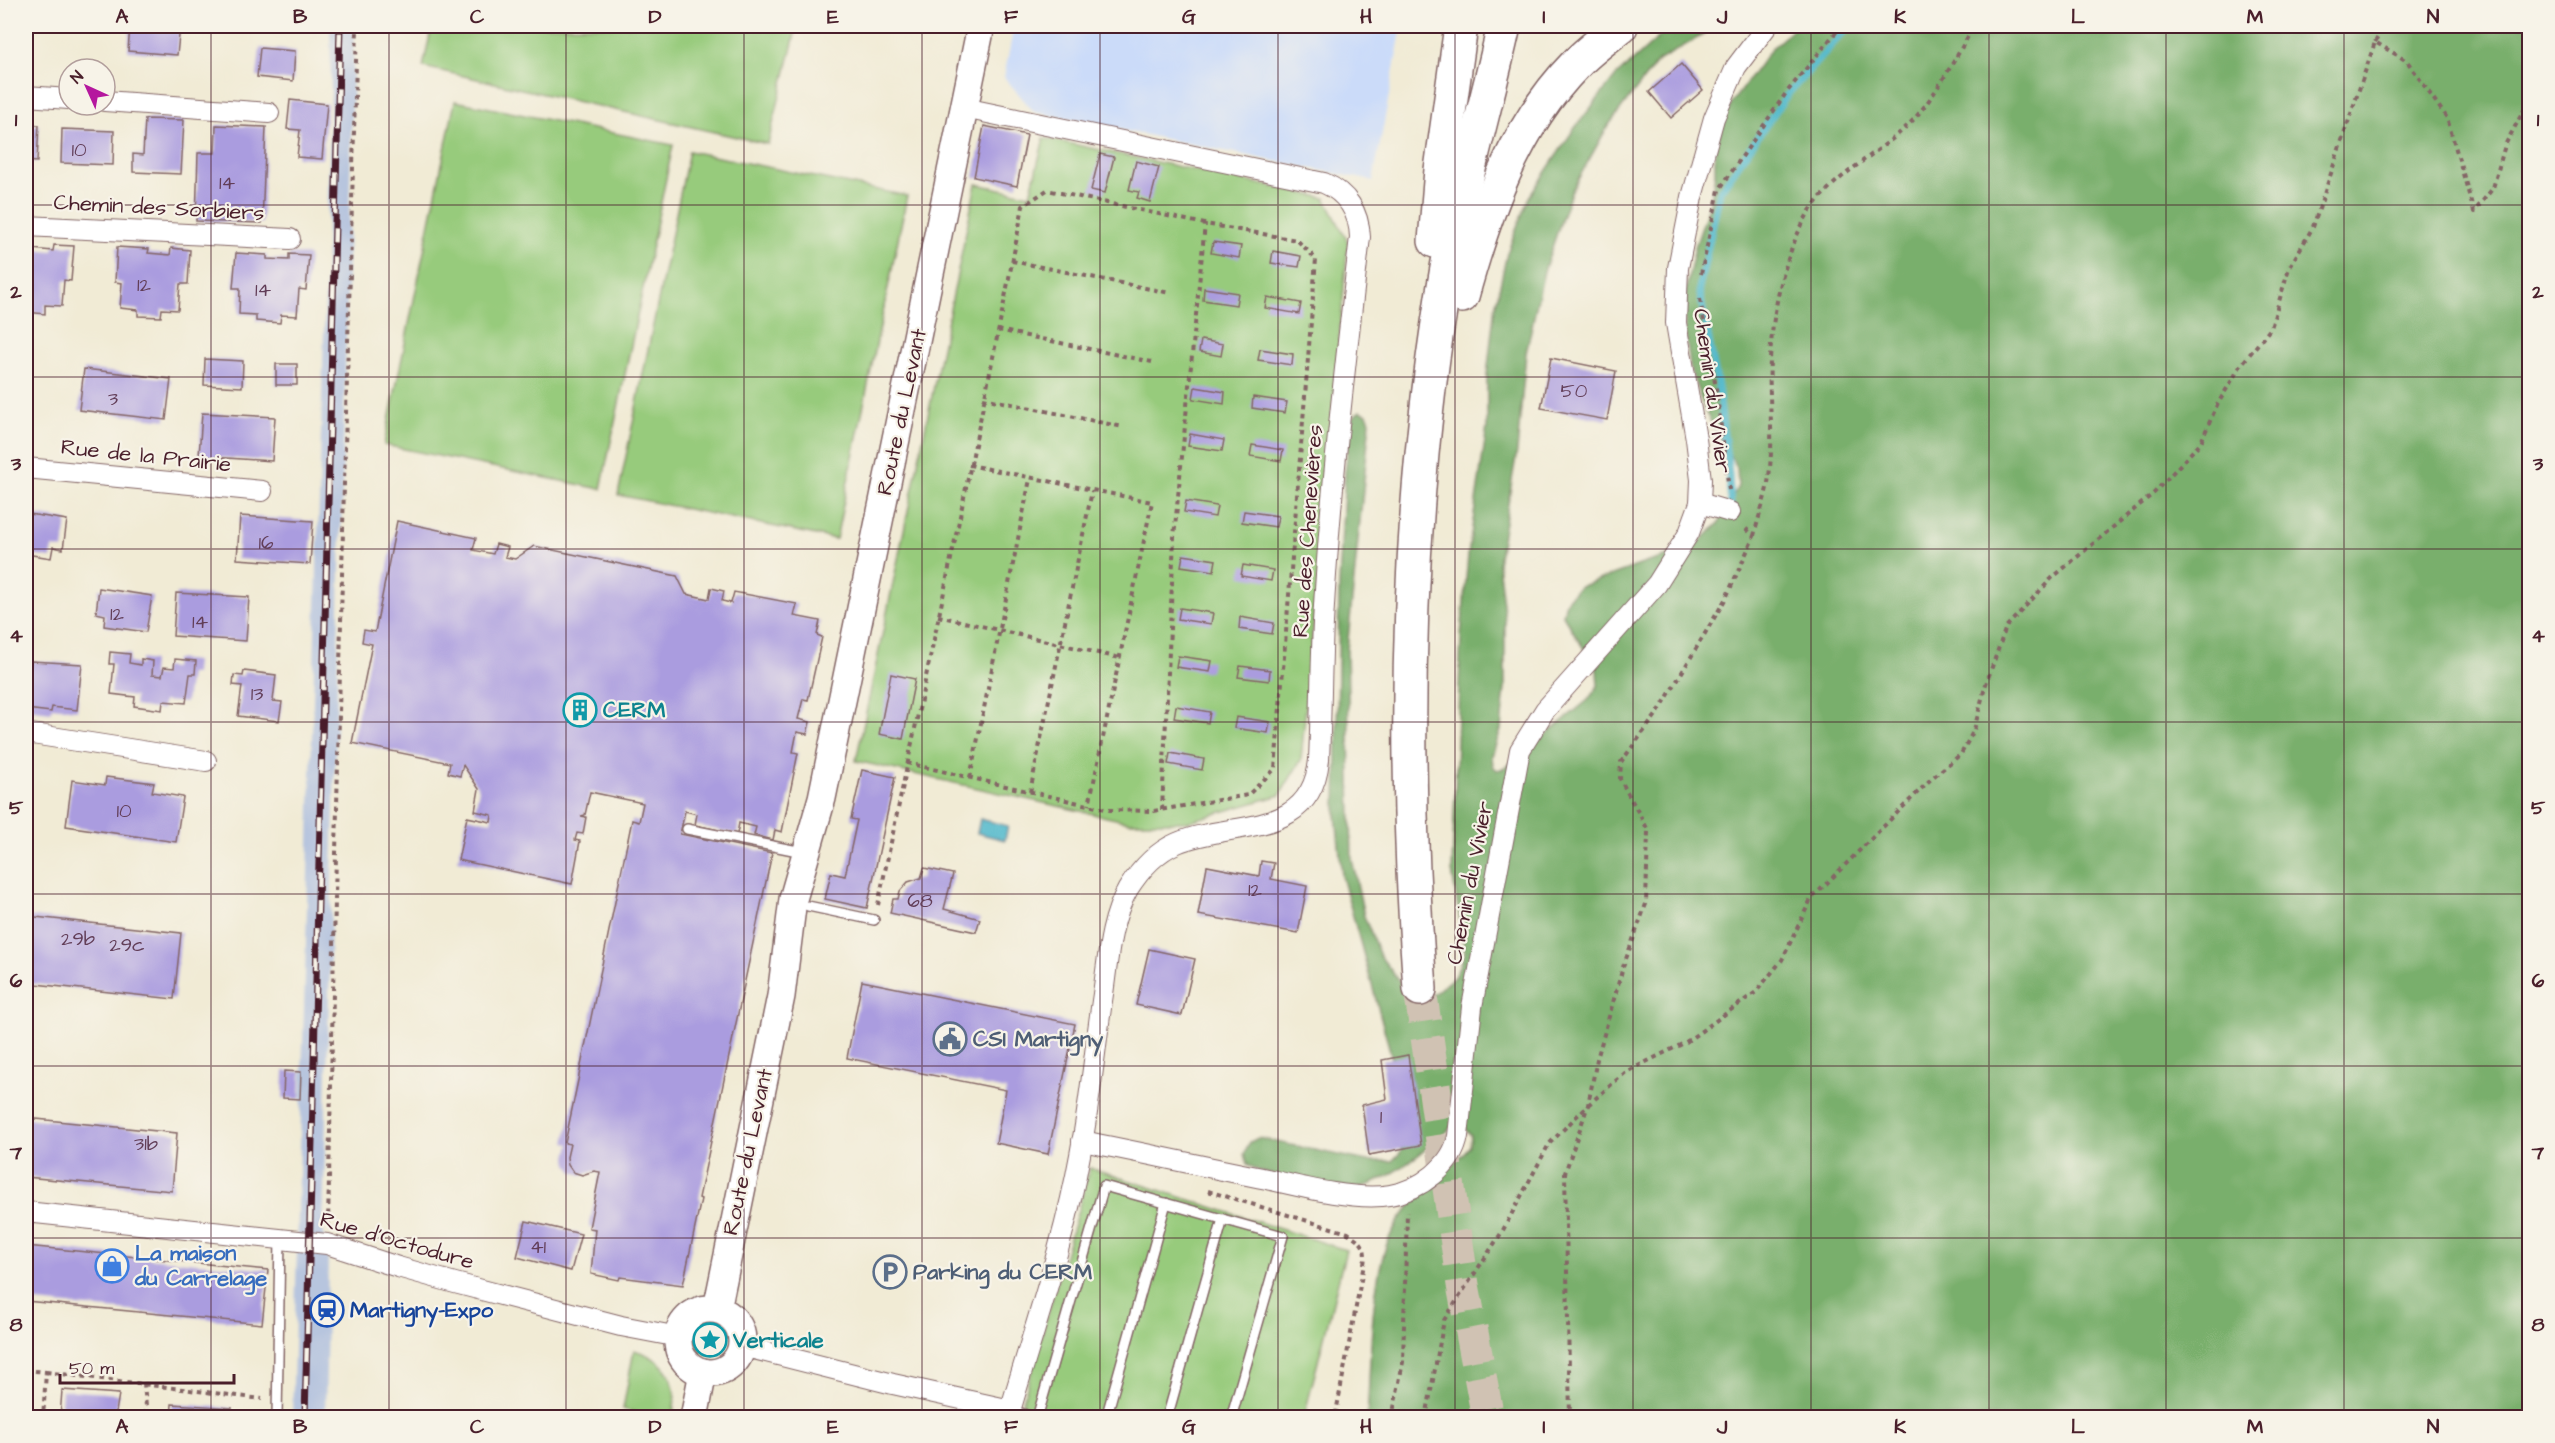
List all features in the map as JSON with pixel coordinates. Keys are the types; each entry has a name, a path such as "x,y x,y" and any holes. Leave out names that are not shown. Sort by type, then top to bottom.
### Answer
{"highway":[{"path":"1420,988 1412,873 1408,729 1413,580 1426,418 1430,288 1441,170 1461,26"},
{"path":"1426,418 1449,259 1504,26"},
{"path":"1492,79 1511,26"},
{"path":"1426,418 1477,242 1511,157 1534,117 1556,86 1576,64 1621,26"}],"street":[{"name":"Route du Levant","path":"781,996 808,906 811,853 981,26"},
{"name":"Chemin du Vivier","path":"1082,1141 1313,1189 1375,1197 1407,1190 1440,1169 1456,1147 1472,1007 1520,750 1532,728 1552,702 1657,584 1681,548 1700,503 1701,480 1696,439 1676,323 1678,268 1692,197 1714,118 1736,67 1767,26"},
{"path":"26,96 57,98"},
{"path":"117,102 268,113"},
{"name":"Rue des Chenevières","path":"964,108 1324,183 1335,188 1344,197 1353,208 1360,226 1342,388 1323,623 1319,760 1316,777 1303,802 1289,815 1262,824 1177,843 1160,852 1149,862 1130,886 1120,903 1114,923 1082,1141"},
{"name":"Chemin des Sorbiers","path":"26,226 291,239"},
{"name":"Rue de la Prairie","path":"26,468 262,491"},
{"path":"1700,503 1730,512"},
{"path":"26,733 206,761"},
{"name":"Route du Levant","path":"717,1309 781,996 791,909 811,853"},
{"path":"742,1346 1009,1414 1055,1255 1082,1141"},
{"name":"Rue d'Octodure","path":"26,1212 327,1244 398,1267 621,1326 679,1337"},
{"path":"705,1309 717,1309 728,1314 737,1323 742,1334 742,1346 737,1359 726,1369 713,1373 696,1370 685,1361 679,1347 682,1326 689,1316 705,1309"},
{"path":"694,1418 704,1372"}],"lane":[{"path":"687,829 811,853"},
{"path":"808,906 874,920"},
{"path":"1009,1414 1037,1418 1104,1186 1283,1236 1231,1418"},
{"path":"1106,1418 1166,1203"},
{"path":"1167,1418 1223,1219"},
{"path":"277,1418 280,1238"}],"path":[{"path":"327,1244 357,26"},
{"path":"1700,278 1719,190 1786,93 1841,26"},
{"path":"1570,1418 1565,1173 1588,1105 1623,967 1646,904 1648,830 1620,779 1621,762 1659,711 1726,598 1754,536 1768,483 1770,358 1778,299 1793,247 1806,218 1827,188 1884,146 1915,117 1943,79 1974,26"},
{"path":"1426,1418 1444,1320 1502,1232 1549,1144 1588,1105 1626,1072 1686,1042 1756,992 1782,960 1811,899 1933,777 1961,754 1974,730 1985,687 2006,627 2052,578 2154,493 2201,442 2217,405 2241,365 2271,328 2289,268 2313,227 2375,42 2385,26"},
{"path":"2375,42 2407,61 2447,118 2474,212 2493,188 2505,145 2529,99"},
{"path":"874,920 1023,206 1047,190 1205,224 1297,240 1316,259 1275,769 1248,795 1162,810 1109,810 907,763"},
{"path":"1162,810 1174,537 1205,224"},
{"path":"1012,261 1170,293"},
{"path":"1698,289 1729,474 1730,512 1754,536"},
{"path":"998,330 1152,362"},
{"path":"983,398 1123,427"},
{"path":"969,465 1152,502 1089,805"},
{"path":"970,778 1030,478"},
{"path":"1030,792 1092,491"},
{"path":"938,616 1120,658"},
{"path":"1392,1418 1403,1362 1407,1190"},
{"path":"26,1370 278,1401"},
{"path":"43,1418 46,1371"},
{"path":"144,1383 147,1418"}],"shaded area":[{"path":"330,26 354,26 323,1230 328,1261 325,1417 292,1418 331,91"},
{"path":"1014,26 1402,26 1373,181 1034,112 1004,77"}],"green space":[{"path":"432,26 797,26 768,144 423,67"},
{"path":"1671,26 1718,26 1658,61 1608,126 1571,192 1544,271 1526,353 1517,451 1498,563 1505,621 1505,687 1501,729 1492,756 1493,766 1497,770 1505,768 1588,700 1598,686 1597,670 1563,615 1566,601 1579,587 1648,562 1691,550 1719,523 1738,486 1737,468 1706,413 1691,372 1685,329 1686,289 1695,247 1710,203 1715,175 1715,147 1732,102 1772,48 1797,26 2529,26 2529,1417 1367,1417 1373,1319 1380,1267 1386,1245 1402,1216 1470,1146 1471,1135 1465,1129 1451,1128 1404,1166 1362,1187 1316,1184 1259,1171 1247,1164 1244,1154 1250,1142 1258,1138 1367,1161 1392,1161 1400,1153 1407,1134 1404,1102 1342,876 1336,815 1339,584 1350,427 1353,417 1360,411 1367,414 1370,421 1347,650 1352,859 1364,916 1380,956 1410,995 1432,995 1454,977 1465,953 1452,871 1461,636 1468,555 1487,427 1487,375 1494,313 1507,253 1529,197 1574,129 1615,77"},
{"path":"455,101 673,145 601,489 384,445"},
{"path":"1044,138 1325,198 1348,242 1301,760 1280,795 1187,822 1129,822 856,761 976,184 1030,195"},
{"path":"689,151 907,196 836,539 618,495"},
{"path":"1090,1168 1346,1250 1304,1417 1018,1418"},
{"path":"710,1327 720,1331 724,1341 720,1351 710,1355 700,1351 696,1341 700,1331"},
{"path":"634,1350 655,1360 669,1374 674,1394 672,1417 651,1417 623,1409"}],"water":[{"path":"980,819 1008,826 1005,840 977,833"}],"building":[{"path":"130,26 180,26 177,55 128,51"},
{"path":"260,48 295,51 293,81 257,77"},
{"path":"1681,64 1703,90 1671,118 1649,92"},
{"path":"290,100 327,104 322,159 297,157 300,130 287,129"},
{"path":"145,119 184,120 181,174 133,172 133,154 143,155"},
{"path":"26,125 39,125 37,162 26,161"},
{"path":"216,125 266,127 262,223 196,221 198,153 215,153"},
{"path":"984,126 1027,135 1017,186 974,177"},
{"path":"62,129 114,131 113,165 61,163"},
{"path":"1100,154 1114,157 1105,193 1091,190"},
{"path":"1136,161 1159,167 1150,202 1137,198 1139,192 1129,190"},
{"path":"1213,242 1241,246 1239,258 1211,253"},
{"path":"26,245 32,245 32,249 53,251 54,245 74,246 71,281 64,280 62,306 45,305 45,314 26,312"},
{"path":"117,247 149,249 148,253 170,255 171,248 190,250 188,284 180,284 178,310 162,309 161,317 138,316 138,310 120,308 122,283 115,282"},
{"path":"1273,251 1301,256 1299,267 1271,263"},
{"path":"236,253 267,255 267,259 289,260 289,254 309,255 306,290 299,289 297,316 281,315 280,323 256,321 256,315 239,314 240,288 233,288"},
{"path":"1204,288 1238,293 1236,305 1203,300"},
{"path":"1267,297 1301,303 1299,314 1265,308"},
{"path":"1201,340 1223,344 1221,356 1199,352"},
{"path":"1260,349 1293,354 1292,365 1258,360"},
{"path":"1551,358 1616,371 1607,420 1541,408"},
{"path":"205,359 243,361 242,387 204,385"},
{"path":"276,364 297,364 297,385 276,385"},
{"path":"84,369 171,379 166,420 79,410"},
{"path":"1195,387 1225,392 1224,404 1193,399"},
{"path":"1253,397 1287,402 1285,413 1252,408"},
{"path":"202,413 275,417 272,461 199,456"},
{"path":"1190,434 1224,440 1222,451 1188,446"},
{"path":"1252,445 1283,450 1281,461 1250,456"},
{"path":"1186,501 1217,506 1215,517 1184,512"},
{"path":"1244,511 1278,516 1276,527 1242,522"},
{"path":"29,514 67,520 63,549 53,547 51,558 26,554"},
{"path":"240,516 313,521 310,564 237,559"},
{"name":"CERM","path":"397,521 476,538 473,550 493,554 496,544 508,547 505,557 515,559 534,546 677,576 686,594 709,599 711,588 724,591 722,601 731,603 734,592 797,604 794,616 820,621 817,635 822,637 808,700 803,699 798,719 810,722 807,734 797,732 793,752 798,753 782,832 775,830 773,840 754,835 756,827 739,823 737,834 695,825 697,814 685,811 680,834 772,853 699,1198 701,1199 683,1285 620,1277 619,1280 591,1274 595,1229 589,1228 600,1172 594,1171 582,1175 573,1172 568,1165 567,1157 570,1144 565,1143 632,820 639,822 643,803 590,792 585,815 581,816 586,817 583,834 577,833 575,840 580,841 572,884 458,860 467,817 491,822 492,815 475,811 479,789 463,765 460,776 448,773 450,763 352,743 372,644 362,642 364,630 375,632"},
{"path":"1183,555 1216,560 1214,571 1181,566"},
{"path":"1243,565 1273,570 1271,581 1241,576"},
{"path":"99,588 152,596 146,632 104,626 105,615 96,613"},
{"path":"176,593 249,597 246,641 173,636"},
{"path":"1180,608 1213,613 1211,624 1178,619"},
{"path":"1240,617 1274,623 1272,634 1239,629"},
{"path":"110,652 130,654 129,663 141,665 141,659 153,661 152,675 162,676 164,667 174,668 175,659 196,661 195,674 190,674 186,703 163,701 162,710 134,706 135,697 111,694 114,664 109,664"},
{"path":"1178,656 1212,661 1210,672 1176,667"},
{"path":"31,661 82,664 77,710 52,707 51,712 26,709"},
{"path":"1240,666 1270,670 1269,681 1238,677"},
{"path":"244,671 276,675 273,701 282,702 279,721 238,716 242,686 233,685 234,675 243,676"},
{"path":"891,674 915,679 903,739 879,734"},
{"path":"1176,706 1210,712 1208,723 1174,718"},
{"path":"1236,717 1270,722 1268,733 1234,728"},
{"path":"1170,753 1204,759 1202,770 1168,764"},
{"path":"862,770 895,777 867,908 825,899 831,873 845,876 857,820 851,819"},
{"path":"106,777 154,783 152,792 183,797 176,842 66,826 72,780 105,785"},
{"path":"1261,861 1274,863 1271,879 1307,886 1298,933 1198,915 1207,866 1259,876"},
{"path":"924,868 953,874 944,909 980,919 976,932 890,913 893,899 898,899 900,891 908,882 921,878"},
{"path":"26,916 181,933 174,999 26,983"},
{"path":"1149,949 1195,959 1182,1015 1136,1005"},
{"name":"CSI Martigny","path":"862,981 1075,1024 1048,1154 996,1143 1006,1090 847,1058"},
{"path":"1408,1055 1421,1145 1369,1155 1362,1105 1387,1099 1382,1060"},
{"path":"284,1071 301,1072 300,1099 283,1098"},
{"path":"26,1118 177,1133 172,1191 26,1177"},
{"path":"526,1221 581,1234 571,1271 517,1257"},
{"path":"26,1246 268,1270 262,1324 26,1301"},
{"path":"62,1390 119,1394 115,1418 60,1418"},
{"path":"172,1404 232,1408 230,1418 171,1418"}],"waterway":[{"path":"1731,510 1718,387 1699,289 1720,191 1787,95 1849,26"}],"tunnel":[{"path":"1420,989 1463,1285 1488,1418"}],"railway":[{"path":"305,1418 340,26"}],"place":[{"name":"CERM","path":"580,710"},
{"name":"CSI Martigny","path":"950,1039"},
{"name":"La maison du Carrelage","path":"112,1266"},
{"name":"Parking du CERM","path":"890,1272"},
{"name":"Martigny-Expo","path":"327,1310"},
{"name":"Verticale","path":"710,1340"}]}
